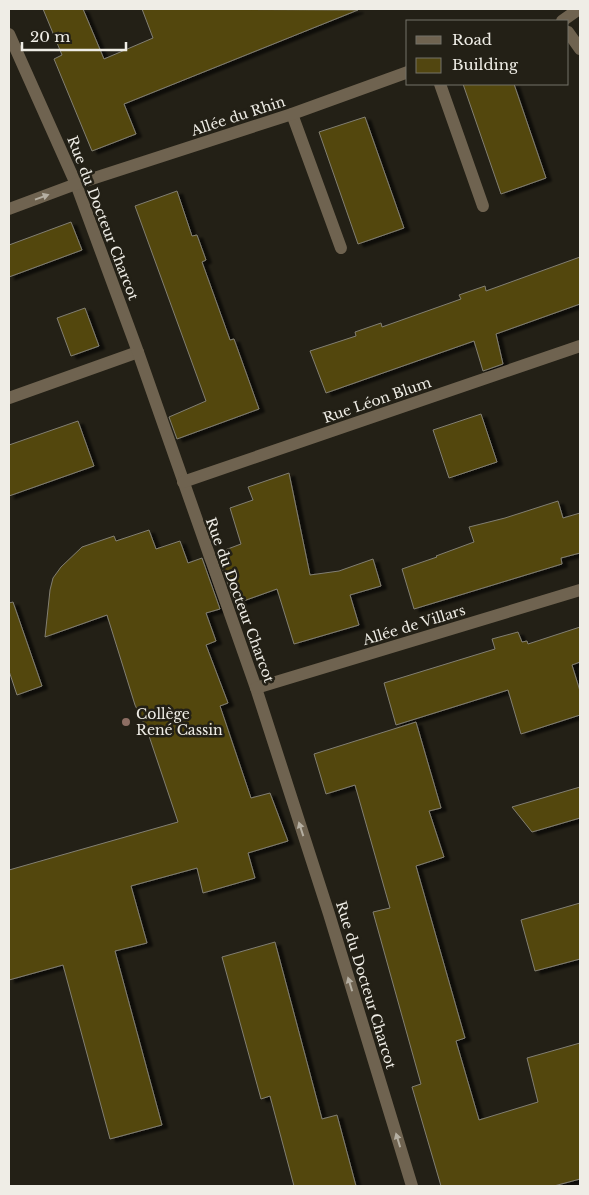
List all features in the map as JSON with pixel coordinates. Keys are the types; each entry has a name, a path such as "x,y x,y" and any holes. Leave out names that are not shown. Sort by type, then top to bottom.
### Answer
{"street":[{"path":"563,20 578,9"},
{"path":"569,33 580,49"},
{"name":"Rue du Docteur Charcot","path":"9,34 76,184 138,352 182,482 256,688 329,914 412,1186"},
{"name":"Allée du Rhin","path":"9,209 76,184 292,114 406,73"},
{"path":"440,85 483,206"},
{"path":"292,114 341,248"},
{"name":"Rue Léon Blum","path":"182,482 580,346"},
{"path":"9,398 138,352"},
{"name":"Allée de Villars","path":"256,688 580,590"}],"building":[{"path":"43,9 83,9 104,59 153,38 142,9 358,10 124,104 136,134 92,151 54,59 62,55"},
{"path":"463,85 514,85 546,178 501,194"},
{"path":"365,117 404,228 358,244 319,132"},
{"path":"177,191 192,236 197,235 206,260 202,262 230,340 234,339 259,409 177,439 169,417 206,401 135,206"},
{"path":"71,222 82,250 9,277 9,245"},
{"path":"580,257 580,304 496,334 503,364 483,371 474,341 326,393 310,351 356,336 355,332 381,323 382,327 461,299 459,295 485,286 486,291"},
{"path":"85,308 99,346 71,356 57,318"},
{"path":"481,414 497,462 449,478 433,430"},
{"path":"78,421 94,466 9,496 9,445"},
{"path":"289,473 310,575 339,571 373,559 381,586 350,595 359,625 294,644 277,589 235,604 217,553 241,544 230,508 253,500 248,487"},
{"path":"558,501 563,518 580,513 580,553 561,558 562,564 414,609 402,569 474,542 469,527"},
{"path":"149,530 156,549 180,541 188,563 202,558 220,609 206,613 216,641 206,645 228,703 220,706 251,798 270,793 288,841 248,853 255,878 203,893 197,868 131,886 147,943 115,951 162,1125 110,1139 63,965 9,980 9,870 178,822 147,730 135,705 107,615 45,637 50,590 53,578 61,567 82,547 114,536 116,541"},
{"path":"13,602 42,686 17,695 9,671 9,603"},
{"path":"580,627 580,662 572,665 580,691 580,715 521,734 508,690 396,725 384,683 495,649 492,639 518,632 522,642 527,641 528,644"},
{"path":"416,722 441,808 429,811 444,857 416,866 465,1038 456,1041 479,1120 538,1102 527,1058 580,1043 580,1179 554,1186 441,1186 412,1087 421,1084 373,912 390,908 355,785 326,794 314,754"},
{"path":"580,787 580,818 532,832 512,807"},
{"path":"580,903 580,959 535,971 521,920"},
{"path":"275,942 322,1119 337,1115 356,1186 294,1186 270,1096 261,1099 222,957"}],"place":[{"name":"Collège René Cassin","path":"126,722"}]}
